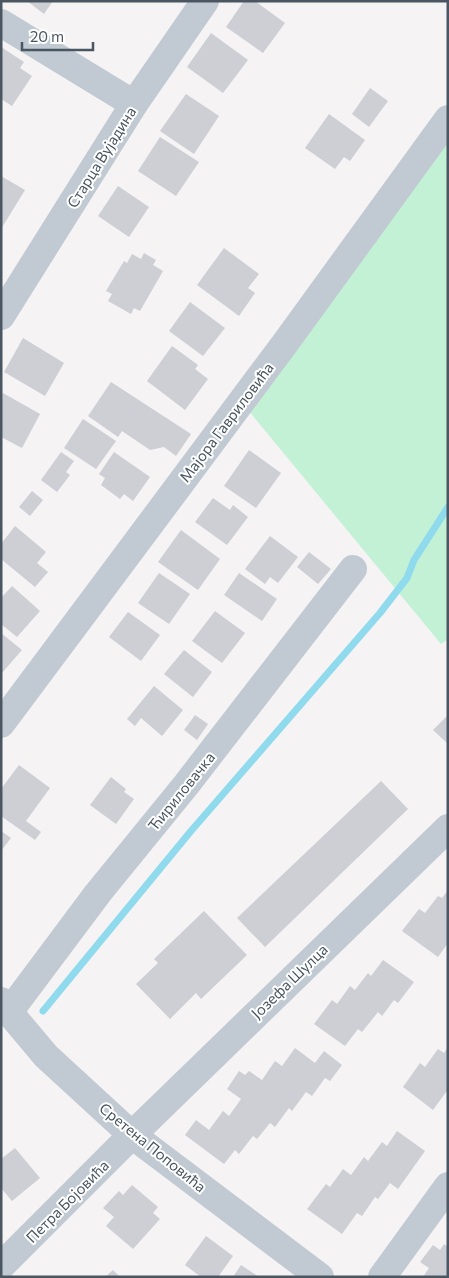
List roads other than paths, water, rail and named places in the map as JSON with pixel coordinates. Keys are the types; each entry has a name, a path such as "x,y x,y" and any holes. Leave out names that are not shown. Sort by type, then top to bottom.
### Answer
{"street":[{"name":"Старца Вујадина","path":"1,316 134,104 205,1"},
{"path":"1,23 134,104"},
{"name":"Мајора Гавриловића","path":"1,724 280,350 448,119"},
{"name":"Ћириловачка","path":"5,1006 186,785 353,570"},
{"name":"Јозефа Шулца","path":"132,1135 448,828"},
{"name":"Сретена Поповића","path":"5,1006 46,1056 132,1135 320,1277"},
{"name":"Петра Бојовића","path":"1,1266 132,1135"},
{"path":"382,1277 448,1186"}],"waterway":[{"path":"43,1011 191,831 380,613 407,578 414,560 448,507"}]}
